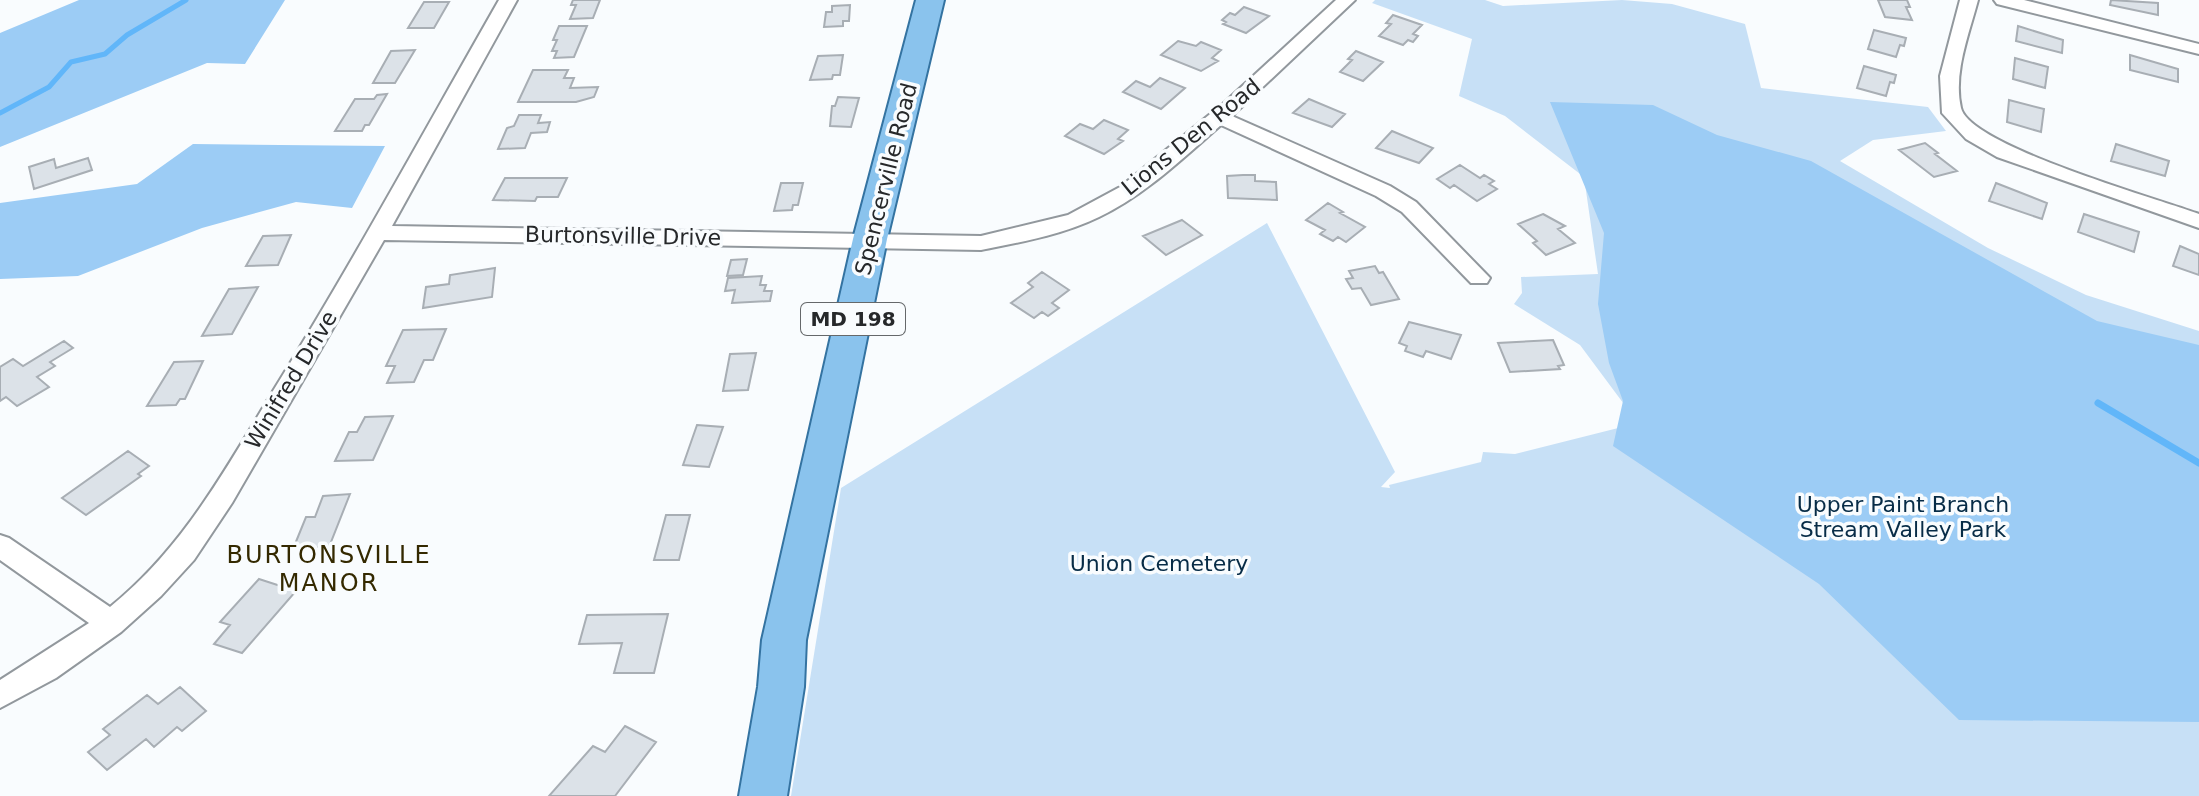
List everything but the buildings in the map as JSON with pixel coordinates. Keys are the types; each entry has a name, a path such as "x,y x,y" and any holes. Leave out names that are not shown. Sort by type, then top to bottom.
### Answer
{"main road":[{"name":"Spencerville Road","path":"763,796 781,687 784,640 870,239 930,0"},
{"name":"Spencerville Road","path":"737,796 764,672 784,640"}],"street":[{"name":"Winifred Drive","path":"0,695 58,661 111,623 170,568 206,520 307,356 508,0"},
{"name":"Lions Den Road","path":"870,239 981,243 1054,226 1103,207 1141,182 1219,117 1346,0"},
{"path":"1969,0 1949,76 1952,113 1973,135 2004,153 2199,221"},
{"path":"2003,0 2199,49"},
{"path":"1219,117 1383,191 1409,207 1479,278"},
{"name":"Burtonsville Drive","path":"375,233 870,239"},
{"path":"0,546 111,623"}],"green space":[{"path":"79,0 285,0 245,64 207,63 0,147 0,33"},
{"path":"1375,0 1485,0 1503,6 1622,0 1672,4 1745,24 1761,88 1928,107 1946,131 1873,140 1840,161 1988,248 2086,295 2199,331 2199,796 791,796 841,488 1267,223 1395,472 1381,487 1390,488 1389,485 1481,462 1483,452 1515,454 1638,423 1580,345 1514,304 1522,293 1521,277 1598,274 1584,177 1505,116 1459,96 1472,39 1372,3"},
{"name":"Upper Paint Branch Stream Valley Park","path":"1550,102 1653,105 1717,135 1811,161 2097,321 2199,345 2199,722 1959,720 1819,584 1613,446 1623,401 1609,363 1598,304 1604,233"},
{"path":"193,144 385,146 352,208 296,202 202,228 78,276 0,279 0,203 137,184"}],"waterway":[{"path":"0,113 49,87 71,62 105,54 127,35 186,0"},
{"path":"2098,403 2199,463"}],"district":[{"name":"BURTONSVILLE MANOR","path":"329,569"}],"park label":[{"name":"Union Cemetery","path":"1159,563"}]}
